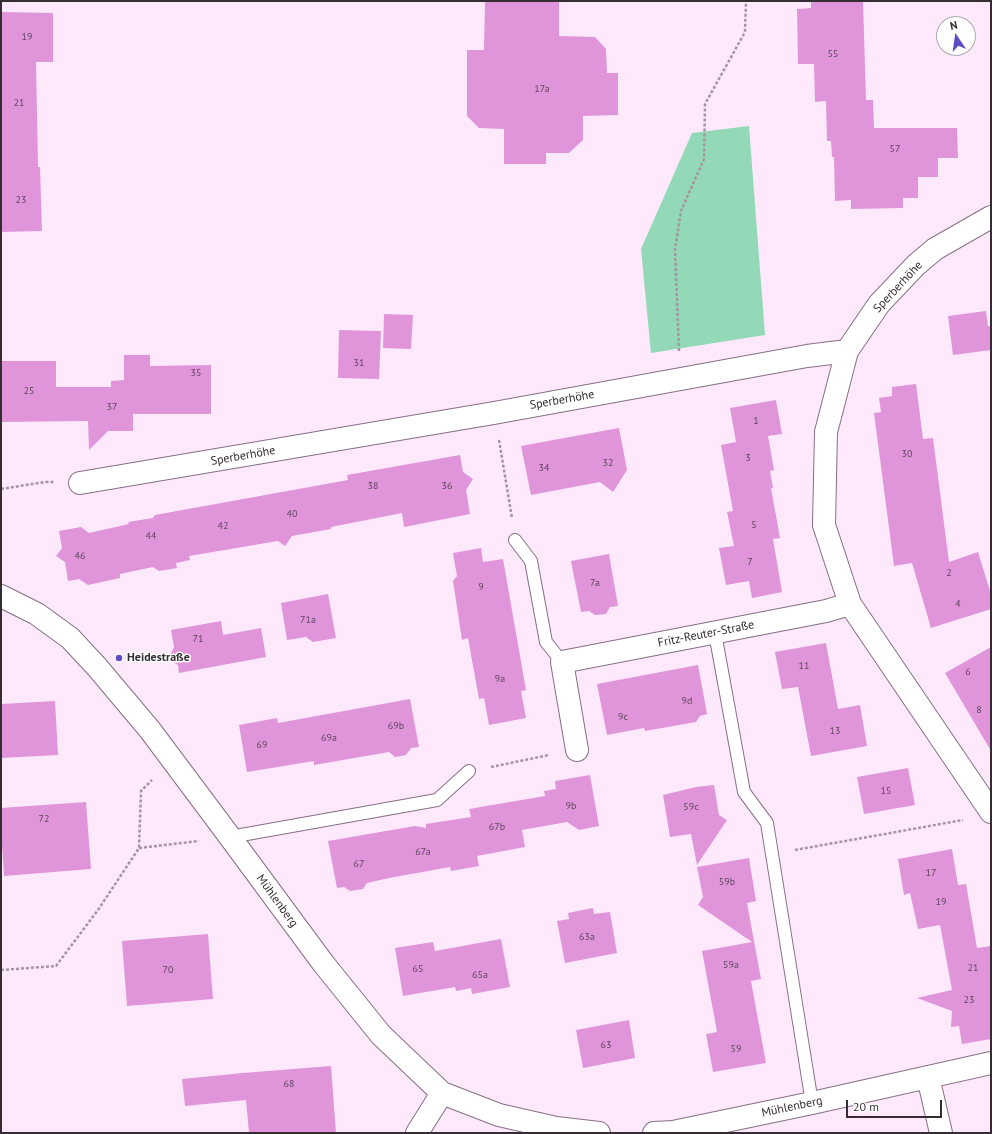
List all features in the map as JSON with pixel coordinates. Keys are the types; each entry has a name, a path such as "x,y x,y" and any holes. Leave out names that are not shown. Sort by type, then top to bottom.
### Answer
{"street":[{"name":"Sperberhöhe","path":"80,483 494,413 807,356 848,351 879,304 916,265 935,249 991,217"},
{"path":"848,351 826,432 824,525 850,604 991,812"},
{"name":"Mühlenberg","path":"1,596 37,614 70,638 97,667 150,730 323,964 381,1035 442,1093 499,1115 556,1128 599,1133"},
{"name":"Fritz-Reuter-Straße","path":"562,662 826,611 850,604"},
{"path":"562,662 577,750"},
{"name":"Mühlenberg","path":"654,1133 673,1132 928,1078 991,1063"},
{"path":"928,1078 941,1133"},
{"path":"416,1133 442,1093"}],"lane":[{"path":"515,540 531,560 546,642 562,662"},
{"path":"715,633 744,792 767,823 812,1103"},
{"path":"230,837 437,800 469,772"}],"path":[{"path":"680,379 675,250 681,211 704,159 705,104 745,32 746,1"},
{"path":"494,413 515,540"},
{"path":"1,489 45,482 80,483"},
{"path":"469,772 577,750"},
{"path":"1,970 56,966 98,910 140,848 141,791 171,759"},
{"path":"773,854 968,819"},
{"path":"140,848 230,837"}],"green space":[{"path":"749,126 765,335 651,353 641,249 692,133"}],"building":[{"path":"485,1 559,1 559,36 595,37 606,49 607,73 618,73 618,115 583,116 583,140 569,153 546,153 546,164 504,164 504,129 479,128 467,116 467,50 484,50"},
{"path":"811,1 863,1 866,100 873,100 874,128 957,128 958,158 938,158 938,177 918,177 918,198 903,198 903,208 851,209 851,200 835,201 834,157 832,157 831,141 827,141 826,101 815,102 814,64 798,64 797,9 811,8"},
{"path":"1,12 53,13 53,62 36,62 38,167 40,167 42,231 1,232"},
{"path":"986,311 988,326 991,326 991,350 953,355 948,316"},
{"path":"384,314 413,315 411,349 383,348"},
{"path":"339,330 381,331 379,379 338,378"},
{"path":"124,355 150,355 150,366 211,365 211,414 133,414 133,431 108,431 89,450 88,421 1,422 1,361 56,361 56,387 111,387 111,381 124,380"},
{"path":"916,384 923,439 933,438 949,562 978,552 991,594 991,609 931,628 912,563 894,566 874,413 881,412 879,398 892,396 892,387"},
{"path":"776,400 782,434 768,436 774,470 770,471 773,488 771,488 780,538 773,539 782,592 752,598 749,581 726,585 719,548 734,546 727,512 733,511 721,445 736,442 730,408"},
{"path":"619,428 627,470 613,492 600,482 531,495 521,446"},
{"path":"460,455 463,472 473,479 466,490 470,514 404,527 402,513 292,536 285,546 278,541 189,556 190,560 176,563 177,568 159,571 153,567 120,574 120,578 88,585 79,579 68,581 65,562 56,556 62,548 59,531 81,527 89,533 129,524 128,522 153,518 155,515 348,480 347,475"},
{"path":"481,548 483,562 503,559 526,690 521,691 526,718 489,725 484,698 479,699 468,638 462,640 453,581 457,576 453,553"},
{"path":"609,554 618,606 610,607 606,614 595,615 589,611 581,612 571,561"},
{"path":"328,594 336,638 313,642 306,637 287,640 281,603"},
{"path":"221,621 223,635 261,628 266,657 179,673 178,665 168,659 174,647 171,630"},
{"path":"826,643 838,709 860,705 867,746 811,756 798,687 782,689 775,652"},
{"path":"991,647 991,751 945,673"},
{"path":"698,665 707,714 700,716 696,722 645,731 644,728 607,735 597,684"},
{"path":"410,699 419,747 411,748 406,755 395,757 389,752 314,765 314,761 247,772 239,725 277,718 278,723"},
{"path":"55,701 58,755 1,758 1,704"},
{"path":"908,768 915,805 864,814 857,777"},
{"path":"590,775 599,826 579,830 567,822 522,830 525,847 477,856 479,866 451,871 450,867 389,878 367,883 363,889 350,891 344,887 337,888 328,841 415,826 426,828 426,824 471,817 469,809 545,796 544,791 556,789 555,781"},
{"path":"714,785 719,815 727,820 697,865 691,834 670,837 663,795 696,787"},
{"path":"86,802 91,869 4,876 1,808"},
{"path":"952,849 958,885 966,884 977,948 991,946 991,1039 962,1044 959,1026 951,1027 952,1011 917,998 952,990 940,925 918,929 910,893 904,895 898,859"},
{"path":"749,858 756,901 747,903 761,979 751,981 766,1063 713,1072 706,1034 717,1032 702,951 752,942 698,905 703,897 697,867"},
{"path":"593,908 594,914 610,912 617,953 565,963 557,921 569,919 568,913"},
{"path":"208,934 213,999 127,1006 122,941"},
{"path":"501,939 510,987 472,994 471,988 456,991 455,987 403,996 395,948 433,942 435,951"},
{"path":"629,1020 635,1058 583,1068 576,1030"},
{"path":"331,1066 336,1133 249,1133 246,1100 185,1106 182,1079"}],"place":[{"name":"Heidestraße","path":"119,658"}]}
